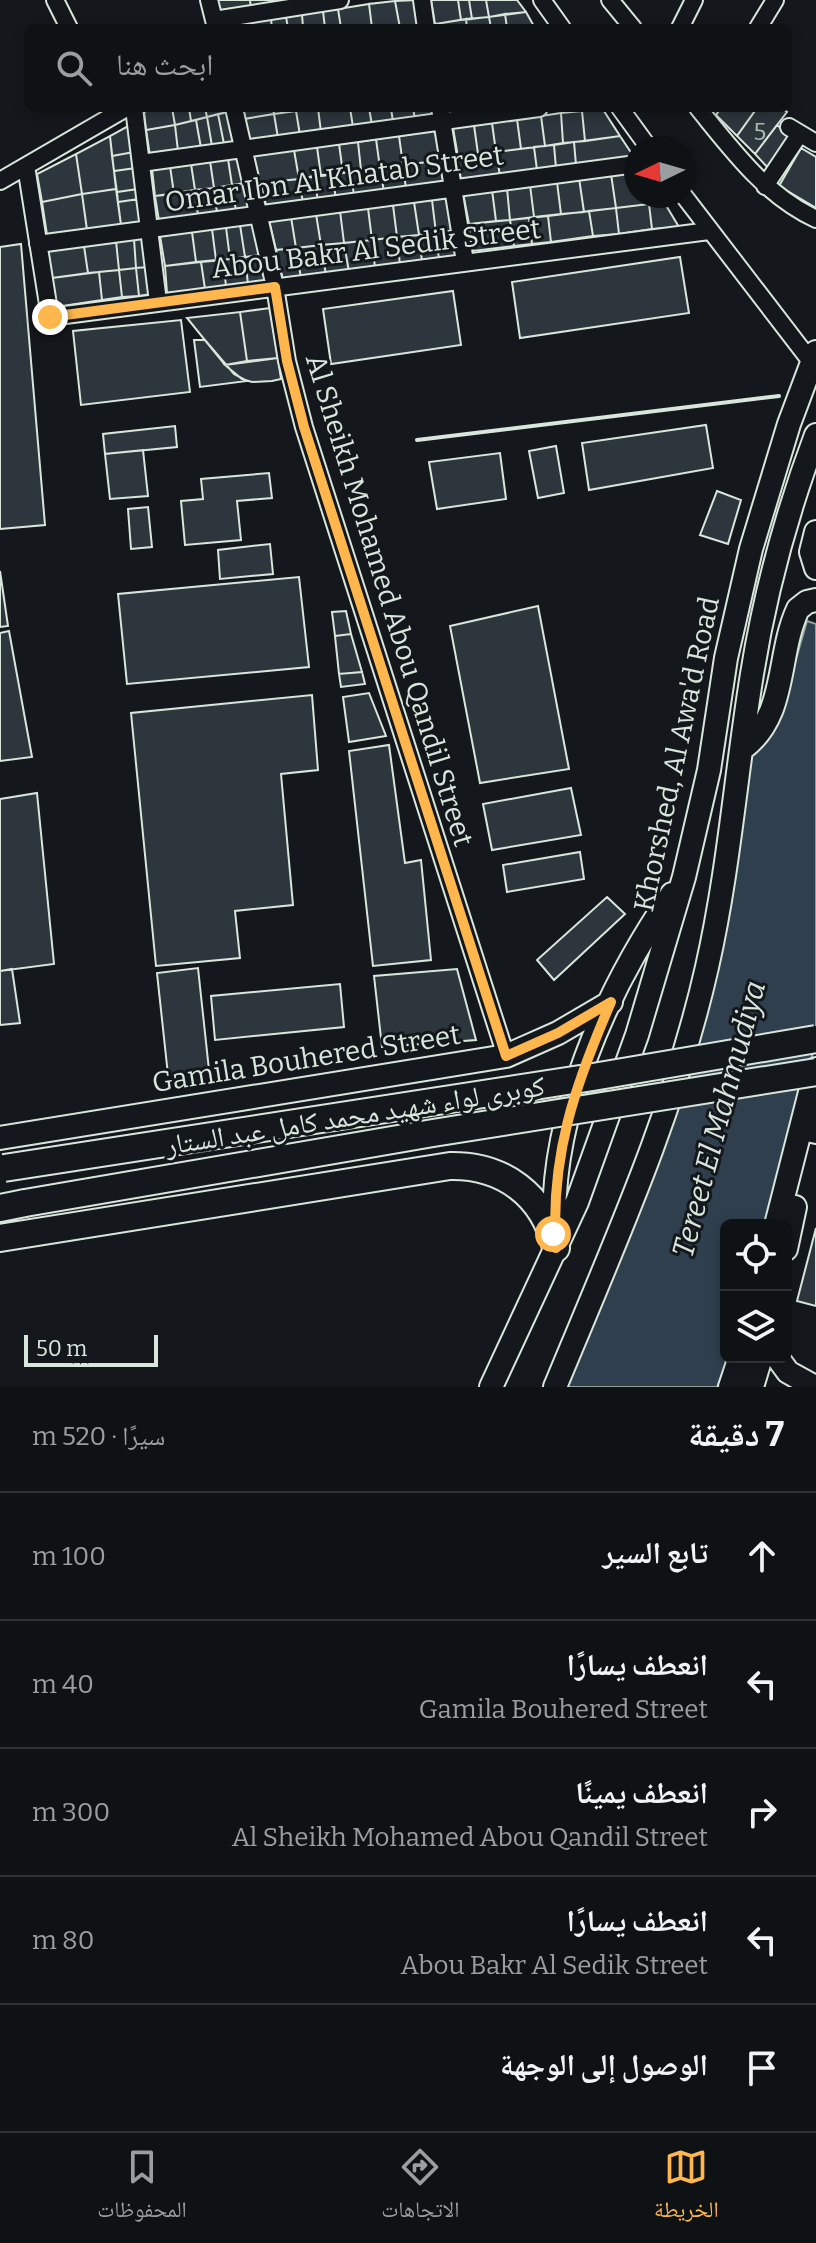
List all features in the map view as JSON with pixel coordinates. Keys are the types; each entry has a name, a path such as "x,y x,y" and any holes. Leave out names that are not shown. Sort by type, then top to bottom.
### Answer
{"main road":[{"name":"Khorshed, Al Awa'd Road","path":"491,1387 577,1202 637,1035 684,877 709,770 726,658 751,549 789,424 814,358"},
{"name":"Khorshed, Al Awa'd Road","path":"555,1387 642,1177 678,1074 701,992 718,914 752,671 772,578 816,435"},
{"path":"816,532 811,552 816,568"},
{"path":"742,749 759,734 770,716 795,614 802,605 816,600"},
{"path":"556,1248 554,1193 561,1139 589,1051 645,937 684,877"},
{"name":"Gamila Bouhered Street","path":"0,1138 506,1056 558,1033 611,1002"},
{"name":"كوبرى لواء شهيد محمد كامل عبد الستار","path":"2,1168 593,1077 816,1039"},
{"path":"778,1219 816,1070"},
{"name":"كوبرى لواء شهيد محمد كامل عبد الستار","path":"12,1206 816,1070"},
{"path":"792,1223 815,1125"},
{"path":"0,1238 450,1166 466,1166 496,1173 531,1197 547,1221 556,1248"},
{"path":"730,1387 738,1363"},
{"path":"752,1387 759,1363"},
{"path":"781,1363 788,1372 815,1387"}],"street":[{"path":"55,0 67,24"},
{"path":"209,0 215,24 340,0"},
{"path":"422,0 425,24"},
{"path":"542,0 559,24"},
{"path":"682,24 694,0"},
{"path":"760,24 775,0"},
{"path":"616,3 630,24"},
{"path":"0,181 114,112"},
{"path":"135,112 158,302"},
{"name":"Al Sheikh Mohamed Abou Qandil Street","path":"235,112 275,287 287,361 304,427 506,1056"},
{"path":"141,163 441,115 483,112"},
{"path":"623,112 640,136"},
{"path":"705,112 765,186 816,219"},
{"path":"441,115 465,262"},
{"path":"765,186 794,131 816,143"},
{"path":"26,166 38,244"},
{"name":"Omar Ibn Al Khatab Street","path":"38,244 624,166"},
{"path":"693,208 814,358"},
{"name":"Abou Bakr Al Sedik Street","path":"38,244 50,317 709,231"}],"water":[{"name":"Tereet El Mahmudiya","path":"807,621 816,624 816,1041 769,1219 720,1219 720,1363 727,1363 717,1387 565,1387 671,1126 725,937 751,757 777,725"}],"building":[{"path":"217,0 250,0 251,9 221,14"},
{"path":"250,0 274,0 275,5 251,9"},
{"path":"417,0 421,24 399,24 395,1"},
{"path":"431,0 458,0 461,20 435,24"},
{"path":"458,0 469,0 472,19 461,20"},
{"path":"469,0 486,0 489,17 472,19"},
{"path":"486,0 517,0 526,12 489,17"},
{"path":"395,1 399,24 372,24 369,4"},
{"path":"369,4 372,24 340,24 338,9"},
{"path":"338,9 340,24 325,24 323,11"},
{"path":"323,11 325,24 303,24 302,14"},
{"path":"526,12 533,24 506,24 505,14"},
{"path":"302,14 303,24 287,24 286,17"},
{"path":"505,14 506,24 490,24 489,17"},
{"path":"286,17 287,24 272,24 271,19"},
{"path":"489,17 490,24 467,24 466,19"},
{"path":"271,19 272,24 252,24"},
{"path":"466,19 467,24 435,24"},
{"path":"144,112 173,112 175,125 146,130"},
{"path":"173,112 190,112 191,121 175,125"},
{"path":"190,112 206,112 207,117 191,121"},
{"path":"206,112 228,112 207,117"},
{"path":"228,112 235,142 224,144 218,114"},
{"path":"243,112 274,112 274,114 244,119"},
{"path":"296,112 318,112 321,132 300,135"},
{"path":"296,112 300,135 278,138 274,114"},
{"path":"318,112 351,112 353,127 321,132"},
{"path":"351,112 370,112 372,125 353,127"},
{"path":"370,112 392,112 393,122 372,125"},
{"path":"392,112 414,112 415,119 393,122"},
{"path":"414,112 436,112 437,116 415,119"},
{"path":"582,112 605,112 620,136 585,141"},
{"path":"582,112 585,141 563,143 561,113"},
{"path":"718,112 754,112 737,136 716,115"},
{"path":"754,112 787,112 755,154 737,136"},
{"path":"561,113 563,143 545,146 541,116"},
{"path":"218,114 224,144 212,146 207,117"},
{"path":"274,114 278,138 250,142 244,119"},
{"path":"541,116 545,146 521,149 517,119"},
{"path":"207,117 212,146 201,148 196,120"},
{"path":"517,119 521,149 496,152 492,123"},
{"path":"196,120 201,148 178,151 175,125"},
{"path":"492,123 496,152 478,154 474,125"},
{"path":"130,125 134,152 112,156 110,136"},
{"path":"175,125 178,151 150,156 146,130"},
{"path":"474,125 478,154 458,157 453,128"},
{"path":"777,125 792,137 769,169 755,154"},
{"path":"439,130 444,160 403,165 399,136"},
{"path":"110,136 116,189 82,194 76,154"},
{"path":"399,136 403,165 380,168 376,139"},
{"path":"620,136 624,142 624,158 576,165 574,142"},
{"path":"376,139 380,168 361,170 358,142"},
{"path":"358,142 361,170 343,173 339,144"},
{"path":"574,142 576,165 556,168 554,145"},
{"path":"339,144 343,173 321,176 317,147"},
{"path":"554,145 556,168 537,170 534,147"},
{"path":"317,147 321,176 299,179 294,150"},
{"path":"534,147 537,170 500,176 496,152"},
{"path":"801,148 816,157 816,208 779,186"},
{"path":"294,150 299,179 260,183 253,156"},
{"path":"134,152 136,168 114,171 112,156"},
{"path":"496,152 500,176 461,181 458,157"},
{"path":"76,154 82,194 42,202 37,174"},
{"path":"238,157 245,183 232,185 228,159"},
{"path":"228,159 232,185 214,188 210,161"},
{"path":"444,160 448,183 406,189 403,165"},
{"path":"210,161 214,188 195,190 191,164"},
{"path":"191,164 195,190 174,194 170,166"},
{"path":"403,165 406,189 384,192 380,168"},
{"path":"170,166 174,194 155,196 152,169"},
{"path":"136,168 138,189 117,192 114,171"},
{"path":"380,168 384,192 354,196 351,172"},
{"path":"351,172 354,196 336,199 332,174"},
{"path":"624,172 624,207 616,208 611,174"},
{"path":"332,174 336,199 318,201 314,176"},
{"path":"611,174 616,208 584,212 579,178"},
{"path":"314,176 318,201 303,203 299,179"},
{"path":"579,178 584,212 561,214 557,182"},
{"path":"299,179 303,203 267,208 260,183"},
{"path":"557,182 561,214 534,217 530,185"},
{"path":"245,183 251,209 236,211 232,185"},
{"path":"232,185 236,211 217,213 214,188"},
{"path":"530,185 534,217 510,220 507,188"},
{"path":"214,188 217,213 198,216 195,190"},
{"path":"507,188 510,220 496,221 492,190"},
{"path":"116,189 121,225 87,230 82,194"},
{"path":"138,189 139,199 118,202 117,192"},
{"path":"195,190 198,216 159,221 155,196"},
{"path":"492,190 496,221 469,224 463,193"},
{"path":"82,194 87,230 47,235 42,202"},
{"path":"451,198 456,230 436,233 432,200"},
{"path":"139,199 142,222 121,225 118,202"},
{"path":"432,200 436,233 419,235 414,202"},
{"path":"414,202 419,235 397,237 393,205"},
{"path":"393,205 397,237 372,240 368,208"},
{"path":"368,208 372,240 344,243 340,211"},
{"path":"616,208 649,208 652,229 619,234"},
{"path":"616,208 619,234 593,236 589,211"},
{"path":"649,208 668,208 679,227 652,229"},
{"path":"340,211 344,243 321,245 316,214"},
{"path":"589,211 593,236 551,242 548,216"},
{"path":"316,214 321,245 296,248 291,217"},
{"path":"548,216 551,242 532,244 529,218"},
{"path":"291,217 296,248 276,250 269,220"},
{"path":"529,218 532,244 514,246 510,220"},
{"path":"510,220 514,246 473,251 469,224"},
{"path":"253,224 261,255 245,257 240,225"},
{"path":"240,225 245,257 230,259 226,227"},
{"path":"226,227 230,259 216,260 212,229"},
{"path":"212,229 216,260 196,262 192,232"},
{"path":"456,230 460,257 439,260 436,233"},
{"path":"192,232 196,262 165,266 160,236"},
{"path":"436,233 439,260 422,262 419,235"},
{"path":"419,235 422,262 400,265 397,237"},
{"path":"145,237 149,267 136,268 134,239"},
{"path":"397,237 400,265 375,268 372,240"},
{"path":"134,239 136,268 119,270 116,241"},
{"path":"372,240 375,268 349,272 344,243"},
{"path":"116,241 119,270 88,273 84,246"},
{"path":"344,243 349,272 326,275 321,245"},
{"path":"21,244 45,525 0,529 0,247"},
{"path":"321,245 326,275 301,278 296,248"},
{"path":"84,246 88,273 52,278 48,251"},
{"path":"296,248 301,278 283,280 276,250"},
{"path":"261,255 268,281 248,284 245,257"},
{"path":"245,257 248,284 226,286 223,260"},
{"path":"680,257 689,313 520,338 512,282"},
{"path":"223,260 226,286 205,289 201,262"},
{"path":"201,262 205,289 167,293 165,266"},
{"path":"149,267 151,294 139,296 136,268"},
{"path":"136,268 139,296 122,297 119,270"},
{"path":"119,270 122,297 102,300 99,272"},
{"path":"99,272 102,300 56,307 52,278"},
{"path":"453,291 461,345 331,364 323,309"},
{"path":"270,308 278,358 247,361 240,312"},
{"path":"240,312 247,361 225,365 187,318"},
{"path":"181,320 190,392 81,405 73,331"},
{"path":"194,340 205,340 234,374 247,381 200,387"},
{"path":"278,358 281,379 272,381 242,379 225,365"},
{"path":"706,425 713,468 589,490 582,443"},
{"path":"175,426 177,447 105,454 103,434"},
{"path":"556,446 564,493 538,498 529,451"},
{"path":"143,450 148,496 110,499 105,454"},
{"path":"500,453 506,499 437,509 429,462"},
{"path":"269,473 272,498 237,501 241,540 185,545 181,501 203,499 201,479"},
{"path":"717,491 741,500 728,544 700,535"},
{"path":"148,507 152,547 131,549 128,509"},
{"path":"270,544 273,574 220,579 218,550"},
{"path":"0,571 8,626 0,627"},
{"path":"299,577 309,667 127,684 118,594"},
{"path":"538,606 569,769 480,783 450,626"},
{"path":"346,611 351,634 335,636 332,612"},
{"path":"9,631 32,757 0,761 0,633"},
{"path":"351,634 362,672 339,674 335,636"},
{"path":"362,672 365,684 341,687 339,674"},
{"path":"369,693 386,736 349,742 343,697"},
{"path":"312,695 318,770 281,774 293,905 235,911 240,958 156,966 131,713"},
{"path":"389,745 405,863 421,860 431,960 373,966 349,751"},
{"path":"571,788 581,835 492,850 483,804"},
{"path":"37,793 54,964 0,971 0,799"},
{"path":"580,852 584,879 507,892 503,865"},
{"path":"607,897 625,914 554,980 537,960"},
{"path":"198,968 209,1070 168,1075 157,973"},
{"path":"12,969 20,1023 0,1025 0,971"},
{"path":"457,969 476,1040 382,1047 374,976"},
{"path":"340,984 344,1027 215,1040 211,996"},
{"path":"816,1228 816,1306 797,1301"}],"wall":[{"path":"417,440 779,396"}],"route":[{"path":"50,317 275,287 287,361 304,427 506,1056 558,1033 611,1002 589,1051 561,1139 554,1193 556,1248 553,1234"}]}
